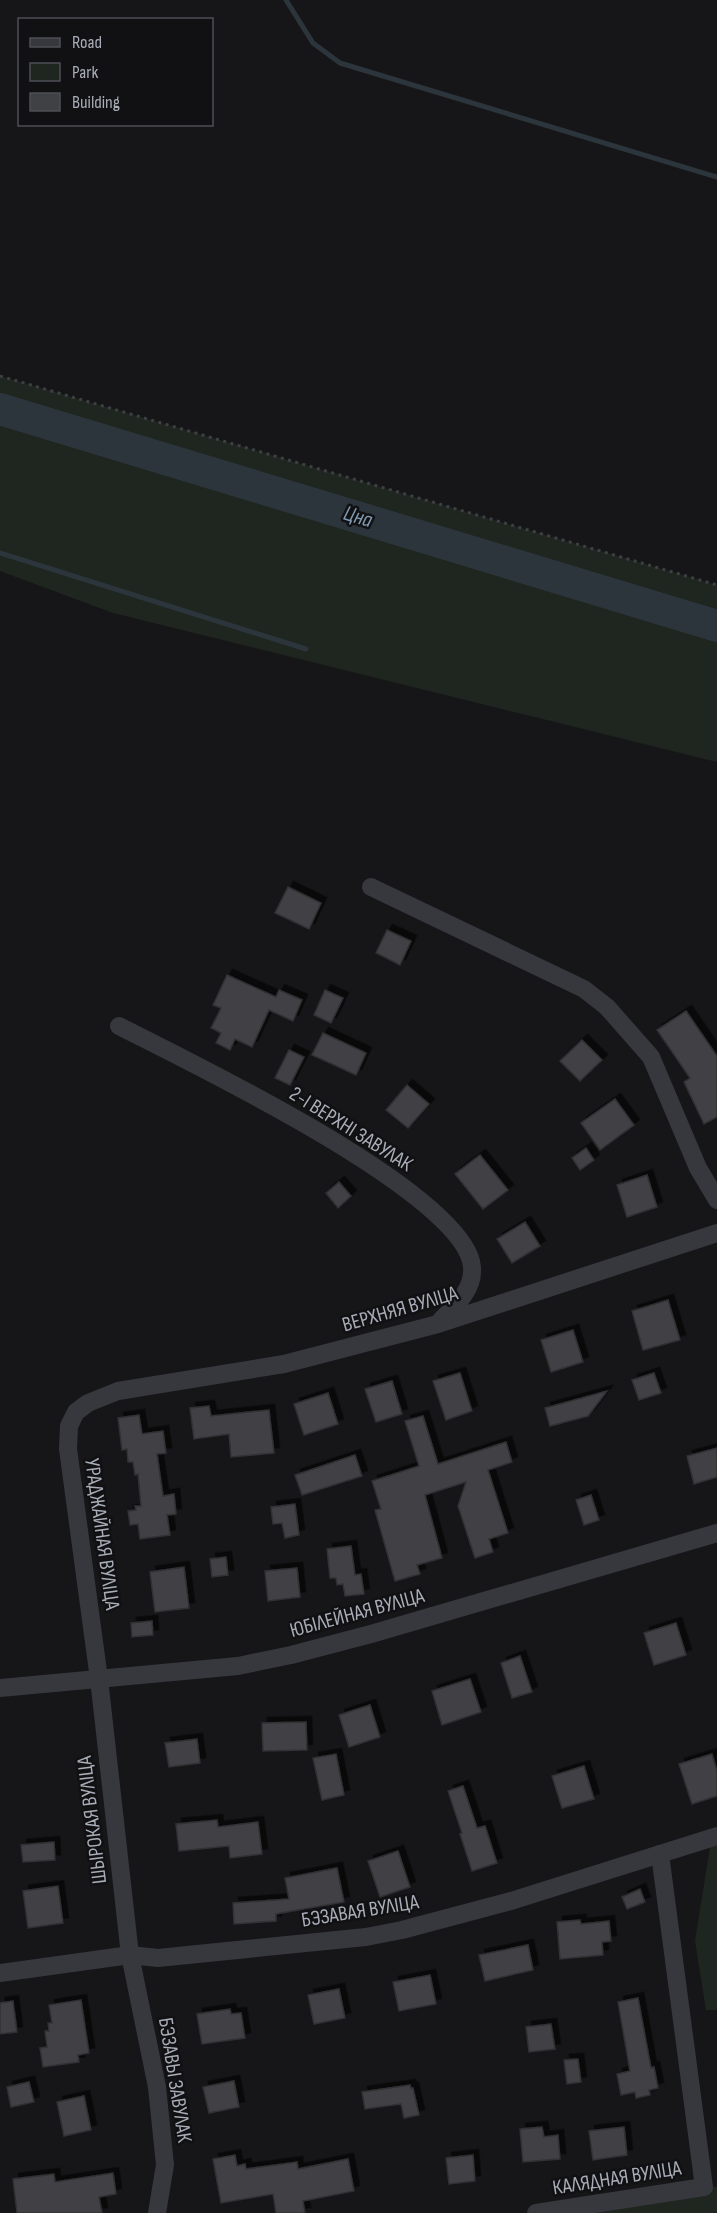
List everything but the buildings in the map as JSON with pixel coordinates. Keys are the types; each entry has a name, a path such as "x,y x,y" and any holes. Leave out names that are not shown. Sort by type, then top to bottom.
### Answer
{"street":[{"path":"371,887 584,989 607,1007 651,1057 698,1168 717,1200"},
{"name":"2-І ВЕРХНІ ЗАВУЛАК","path":"118,1026 309,1125 402,1186 447,1223 468,1252 472,1268 469,1287 459,1302 438,1324"},
{"name":"ВЕРХНЯЯ ВУЛІЦА","path":"88,1402 118,1391 284,1364 438,1324 717,1233"},
{"name":"УРАДЖАЙНАЯ ВУЛІЦА","path":"88,1402 76,1412 69,1426 68,1449 99,1679"},
{"name":"ЮБІЛЕЙНАЯ ВУЛІЦА","path":"0,1688 238,1666 291,1655 382,1631 717,1533"},
{"name":"ШЫРОКАЯ ВУЛІЦА","path":"99,1679 130,1955"},
{"name":"БЭЗАВАЯ ВУЛІЦА","path":"0,1973 130,1955 158,1958 375,1935 402,1930 511,1901 717,1836"},
{"name":"КАЛЯДНАЯ ВУЛІЦА","path":"536,2213 704,2187 660,1854"},
{"name":"БЭЗАВЫ ЗАВУЛАК","path":"130,1955 157,2087 165,2165 157,2213"}],"path":[{"path":"0,376 717,585"}],"green space":[{"path":"0,376 717,585 717,762 113,613 0,571"},
{"path":"717,1827 717,2010 706,2010 695,1941 713,1828"},
{"path":"704,2187 717,2187 717,2213 536,2213"}],"waterway":[{"path":"286,0 313,43 340,63 717,177"},
{"name":"Цна","path":"0,409 717,626"},
{"path":"0,553 306,649"}]}
